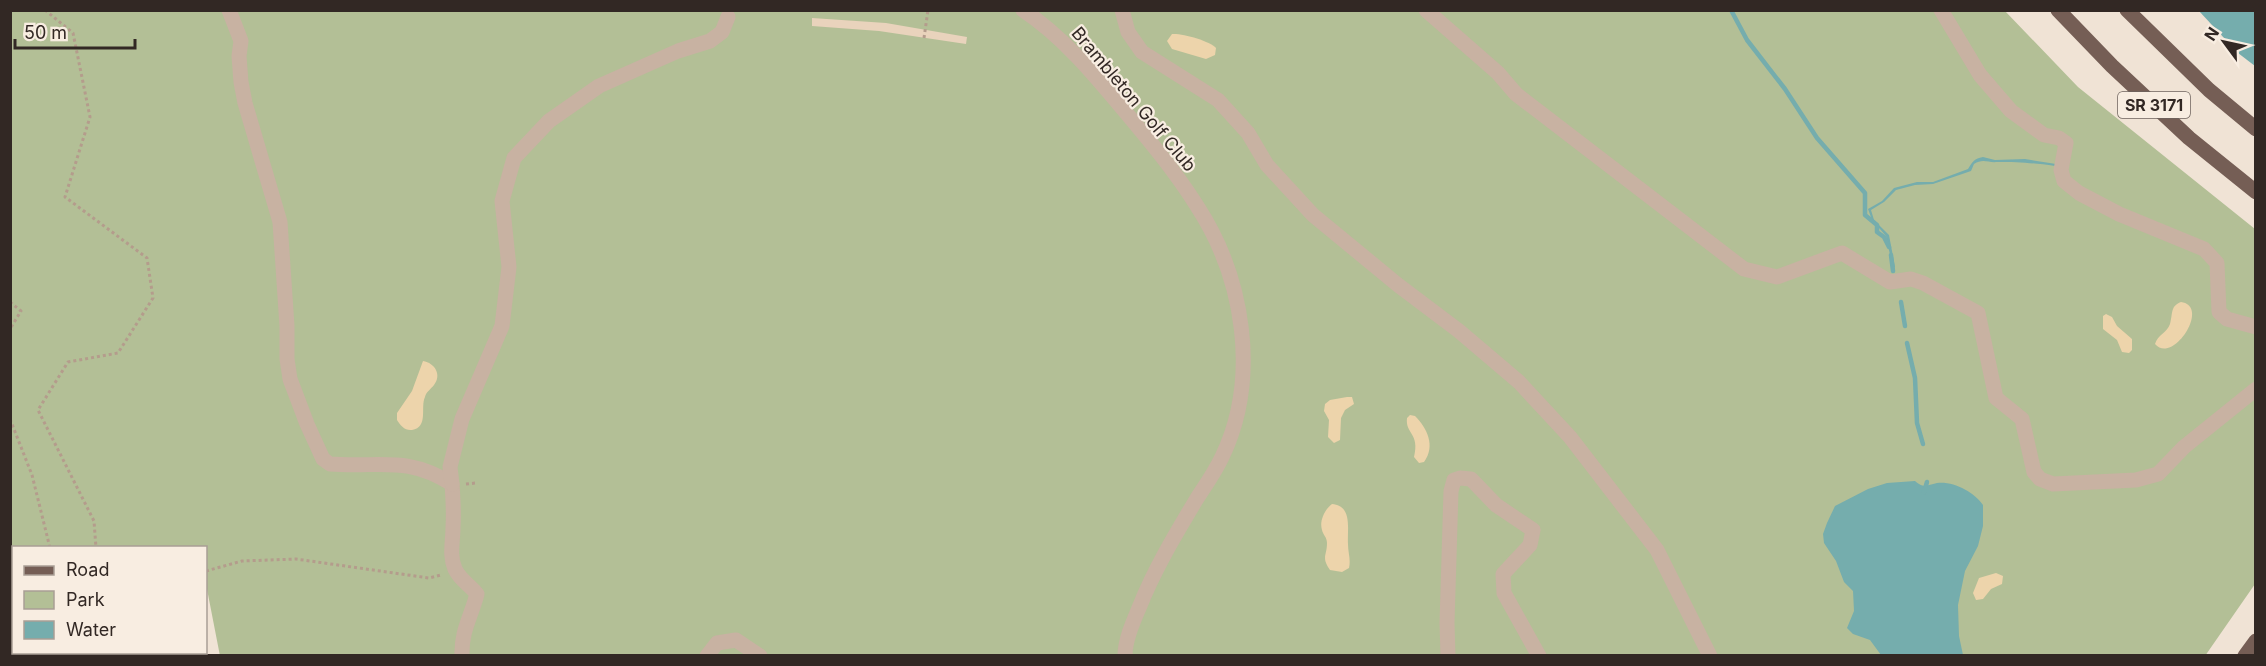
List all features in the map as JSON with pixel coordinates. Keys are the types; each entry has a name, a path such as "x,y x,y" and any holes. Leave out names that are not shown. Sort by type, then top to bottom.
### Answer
{"main road":[{"name":"SR 3171","path":"2058,10 2112,66 2189,138 2256,192"},
{"name":"SR 3171","path":"2127,10 2209,90 2256,129"},
{"path":"2245,656 2256,641"}],"lane":[{"path":"229,10 241,41 239,56 245,103 280,222 290,379 323,459 330,464 398,464 422,468 452,484"},
{"name":"Brambleton Golf Club","path":"1023,10 1042,23 1083,63 1162,155 1198,207 1225,260 1240,315 1243,350 1242,388 1235,421 1222,458 1150,579 1133,622 1125,656"},
{"path":"1122,10 1128,32 1142,52 1218,100 1248,133 1267,165 1313,215 1520,382 1570,437 1657,550 1710,656"},
{"path":"1426,10 1497,73 1516,94 1744,269 1777,277 1842,253 1890,282 1911,279 1923,283 1978,313 1996,398 2022,419 2034,472 2040,479 2053,484 2136,480 2158,474 2184,447 2256,389"},
{"path":"1941,10 1980,75 2011,111 2044,135 2059,138 2066,143 2061,170 2064,181 2079,193 2119,214 2204,249 2217,263 2219,312 2228,319 2256,327"},
{"path":"462,656 463,631 477,594 471,586 461,580 451,556 453,527 450,467 462,419 502,326 509,267 501,201 514,158 549,121 599,86 678,51 710,41 722,32 728,17"},
{"path":"1448,656 1449,517 1454,480 1460,478 1472,479 1496,505 1533,530 1530,545 1503,574 1504,593 1539,656"},
{"path":"707,656 717,643 736,640 760,656"}],"path":[{"path":"45,10 73,33 90,117 65,197 147,258 153,298 118,353 68,362 38,411 94,521 96,546"},
{"path":"924,38 928,10"},
{"path":"10,302 21,310 10,329"},
{"path":"10,420 32,475 50,546"},
{"path":"207,571 242,561 296,559 429,578 442,575 454,566"}],"green space":[{"path":"10,11 2005,11 2078,87 2255,229 2255,584 2205,656 220,656 207,589 207,546 12,546 12,654 187,655 11,655"}],"sand":[{"path":"1172,34 1189,36 1208,43 1216,48 1215,55 1206,59 1172,49 1167,41"},
{"path":"2181,302 2189,306 2192,313 2191,323 2186,332 2171,347 2163,348 2155,344 2169,327 2173,308"},
{"path":"2106,314 2112,317 2117,326 2132,339 2132,350 2129,353 2122,352 2117,340 2103,329 2103,316"},
{"path":"423,361 434,367 437,377 424,401 421,425 407,430 397,420 397,413 412,391"},
{"path":"1352,397 1354,404 1345,410 1341,418 1340,440 1334,443 1328,437 1329,420 1324,411 1325,404 1330,400"},
{"path":"1410,415 1415,416 1428,437 1430,444 1428,456 1424,462 1419,463 1414,457 1414,438 1407,423"},
{"path":"1332,504 1343,509 1348,519 1350,565 1342,572 1330,570 1325,559 1327,541 1321,523 1325,512"},
{"path":"1996,573 2003,576 2002,584 1991,589 1983,599 1976,600 1973,593 1979,578"}],"shaded area":[{"path":"812,18 886,23 967,37 966,44 879,31 812,26"}],"water":[{"path":"2199,11 2255,11 2255,66 2238,53"},
{"path":"1983,157 1995,160 2025,159 2056,164 2055,166 1980,161 1974,164 1971,171 1933,184 1915,185 1896,190 1884,202 1871,210 1874,220 1889,235 1895,267 1893,269 1886,236 1872,220 1868,209 1882,201 1894,188 1917,182 1933,182 1968,169 1974,161"},
{"path":"1915,481 1923,486 1943,483 1957,486 1969,492 1983,505 1983,526 1978,546 1965,571 1958,605 1959,636 1963,655 1881,655 1870,640 1853,634 1847,628 1854,611 1853,591 1844,582 1836,561 1824,543 1823,534 1827,523 1835,506 1868,489 1887,483"}],"waterway":[{"path":"1731,10 1747,40 1785,89 1817,138 1865,193 1865,215 1877,225 1877,232 1884,237 1889,247"},
{"path":"1891,255 1893,271"},
{"path":"1901,302 1905,326"},
{"path":"1907,343 1915,378 1917,423 1923,444"},
{"path":"1924,492 1927,482"}]}
